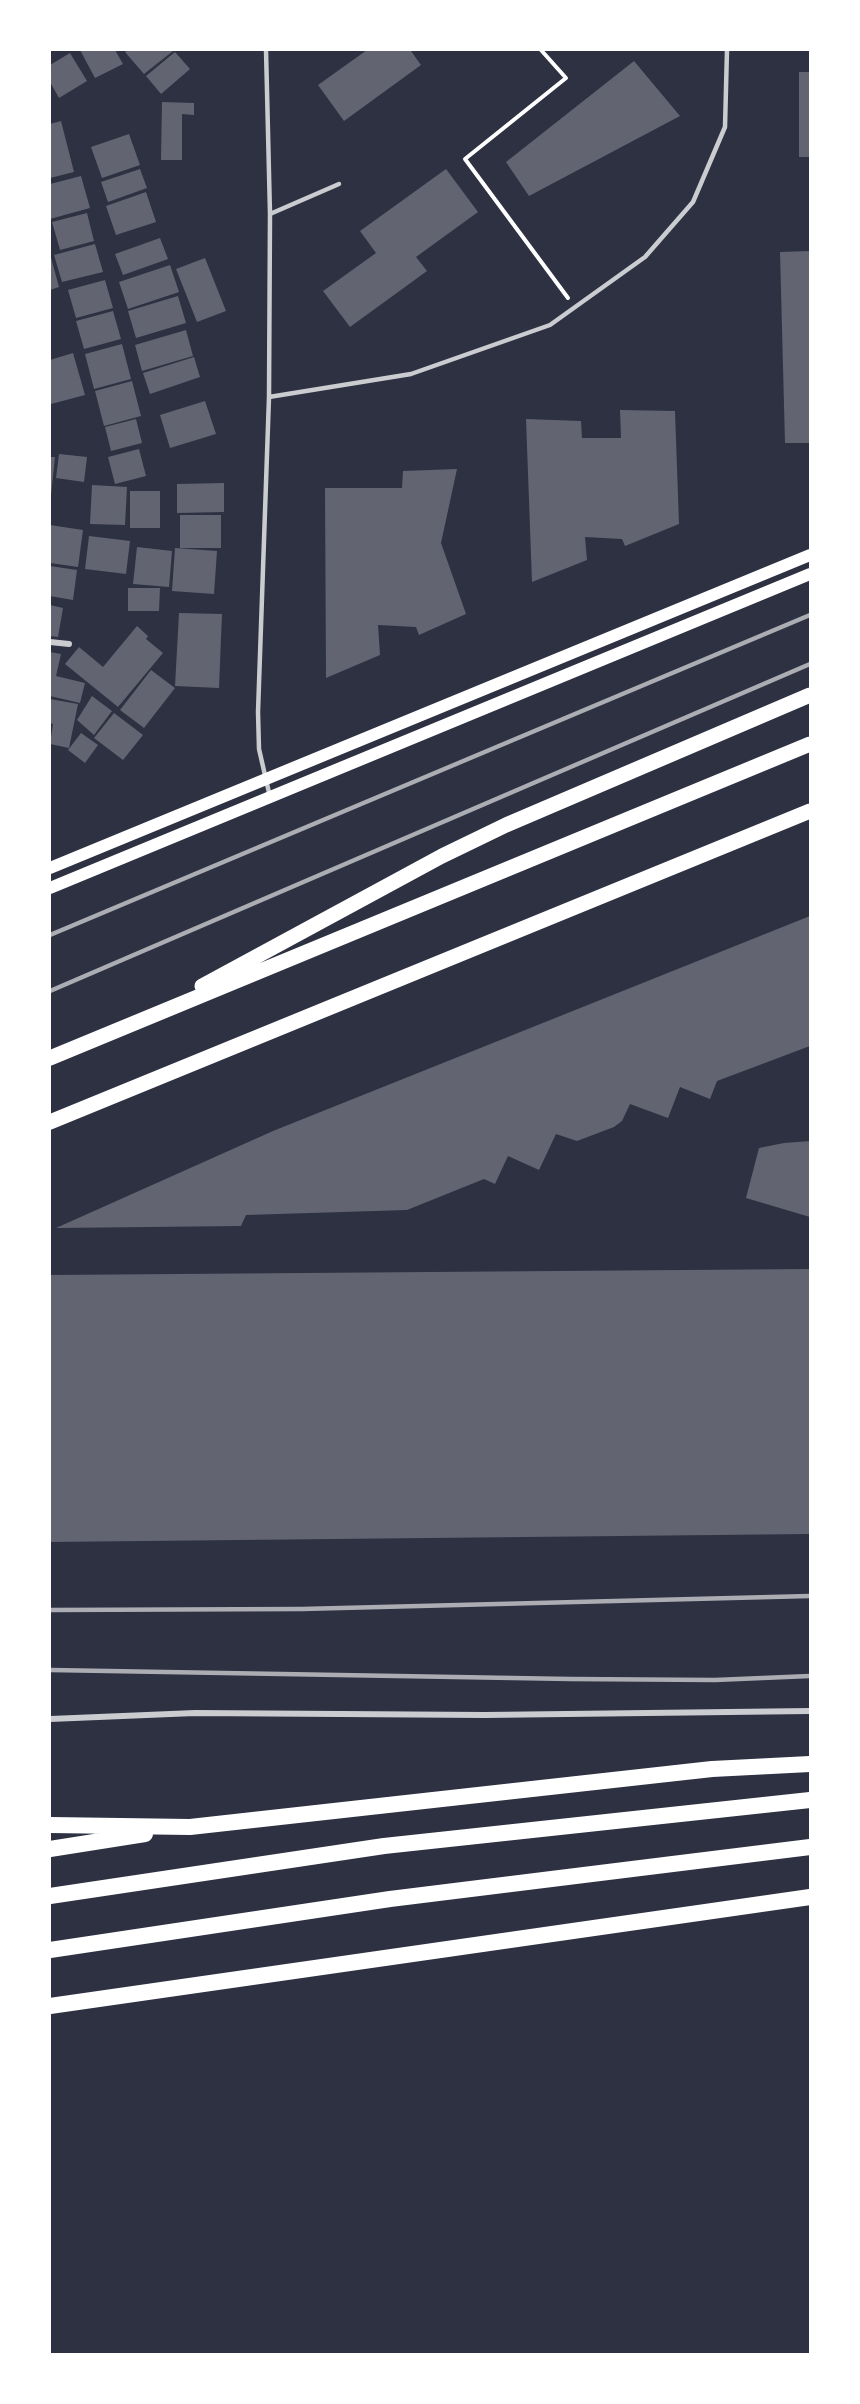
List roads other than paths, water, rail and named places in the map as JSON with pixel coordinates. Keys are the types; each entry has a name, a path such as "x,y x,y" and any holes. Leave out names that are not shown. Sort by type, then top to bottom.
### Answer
{"highway":[{"path":"50,1849 190,1827 712,1769 810,1764"},
{"path":"50,1896 384,1846 810,1800"},
{"path":"50,1825 190,1827"},
{"path":"50,1950 390,1899 810,1847"},
{"path":"50,2006 810,1897"}],"main road":[{"path":"50,868 810,555"},
{"path":"50,888 810,574"},
{"path":"119,1029 442,856 506,825 810,695"},
{"path":"50,1058 810,744"},
{"path":"50,1122 810,812"}],"street":[{"path":"50,642 69,644"},
{"path":"50,1719 195,1713 497,1714 810,1711"}],"lane":[{"path":"266,50 270,214 269,397 258,712 260,749 270,797"},
{"path":"269,397 411,374 550,325 645,257 693,202 725,127 727,50"},
{"path":"270,214 339,184"}],"railway":[{"path":"50,935 810,615"},
{"path":"50,991 810,664"},
{"path":"50,1610 302,1609 810,1596"},
{"path":"50,1670 570,1679 715,1680 810,1676"}]}
